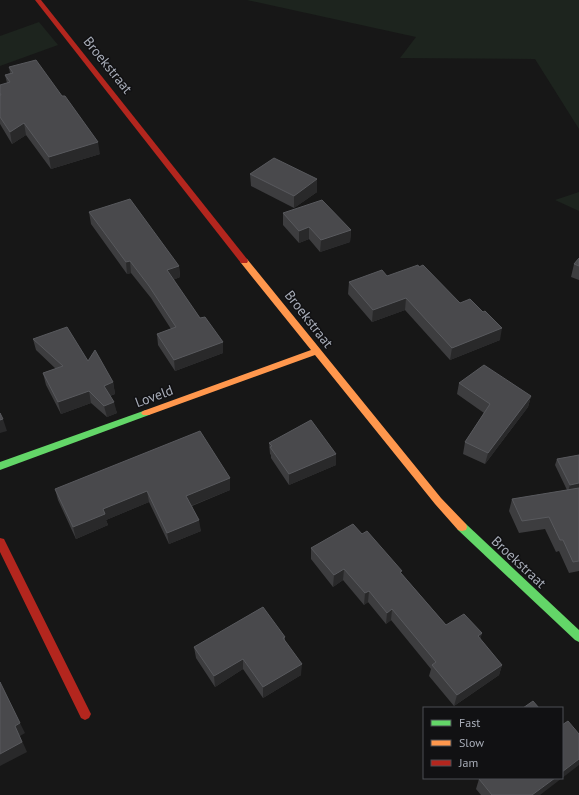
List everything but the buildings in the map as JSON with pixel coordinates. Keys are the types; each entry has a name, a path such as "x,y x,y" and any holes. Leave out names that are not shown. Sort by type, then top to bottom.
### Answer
{"street":[{"name":"Broekstraat","path":"38,0 438,501 458,523 579,637"},
{"name":"Loveld","path":"0,466 317,351"},
{"path":"0,542 85,714"}],"shaded area":[{"path":"247,0 579,0 579,129 535,59 400,58 416,37"},
{"path":"39,22 58,45 0,66 0,36"},
{"path":"579,192 579,211 555,200"}],"traffic: fast":[{"path":"0,466 146,413"},
{"path":"462,527 579,637"}],"traffic: slow":[{"path":"244,261 438,501 462,527"},
{"path":"146,413 317,351"}],"traffic: jam":[{"path":"38,0 244,261"},
{"path":"0,542 85,714"}]}
